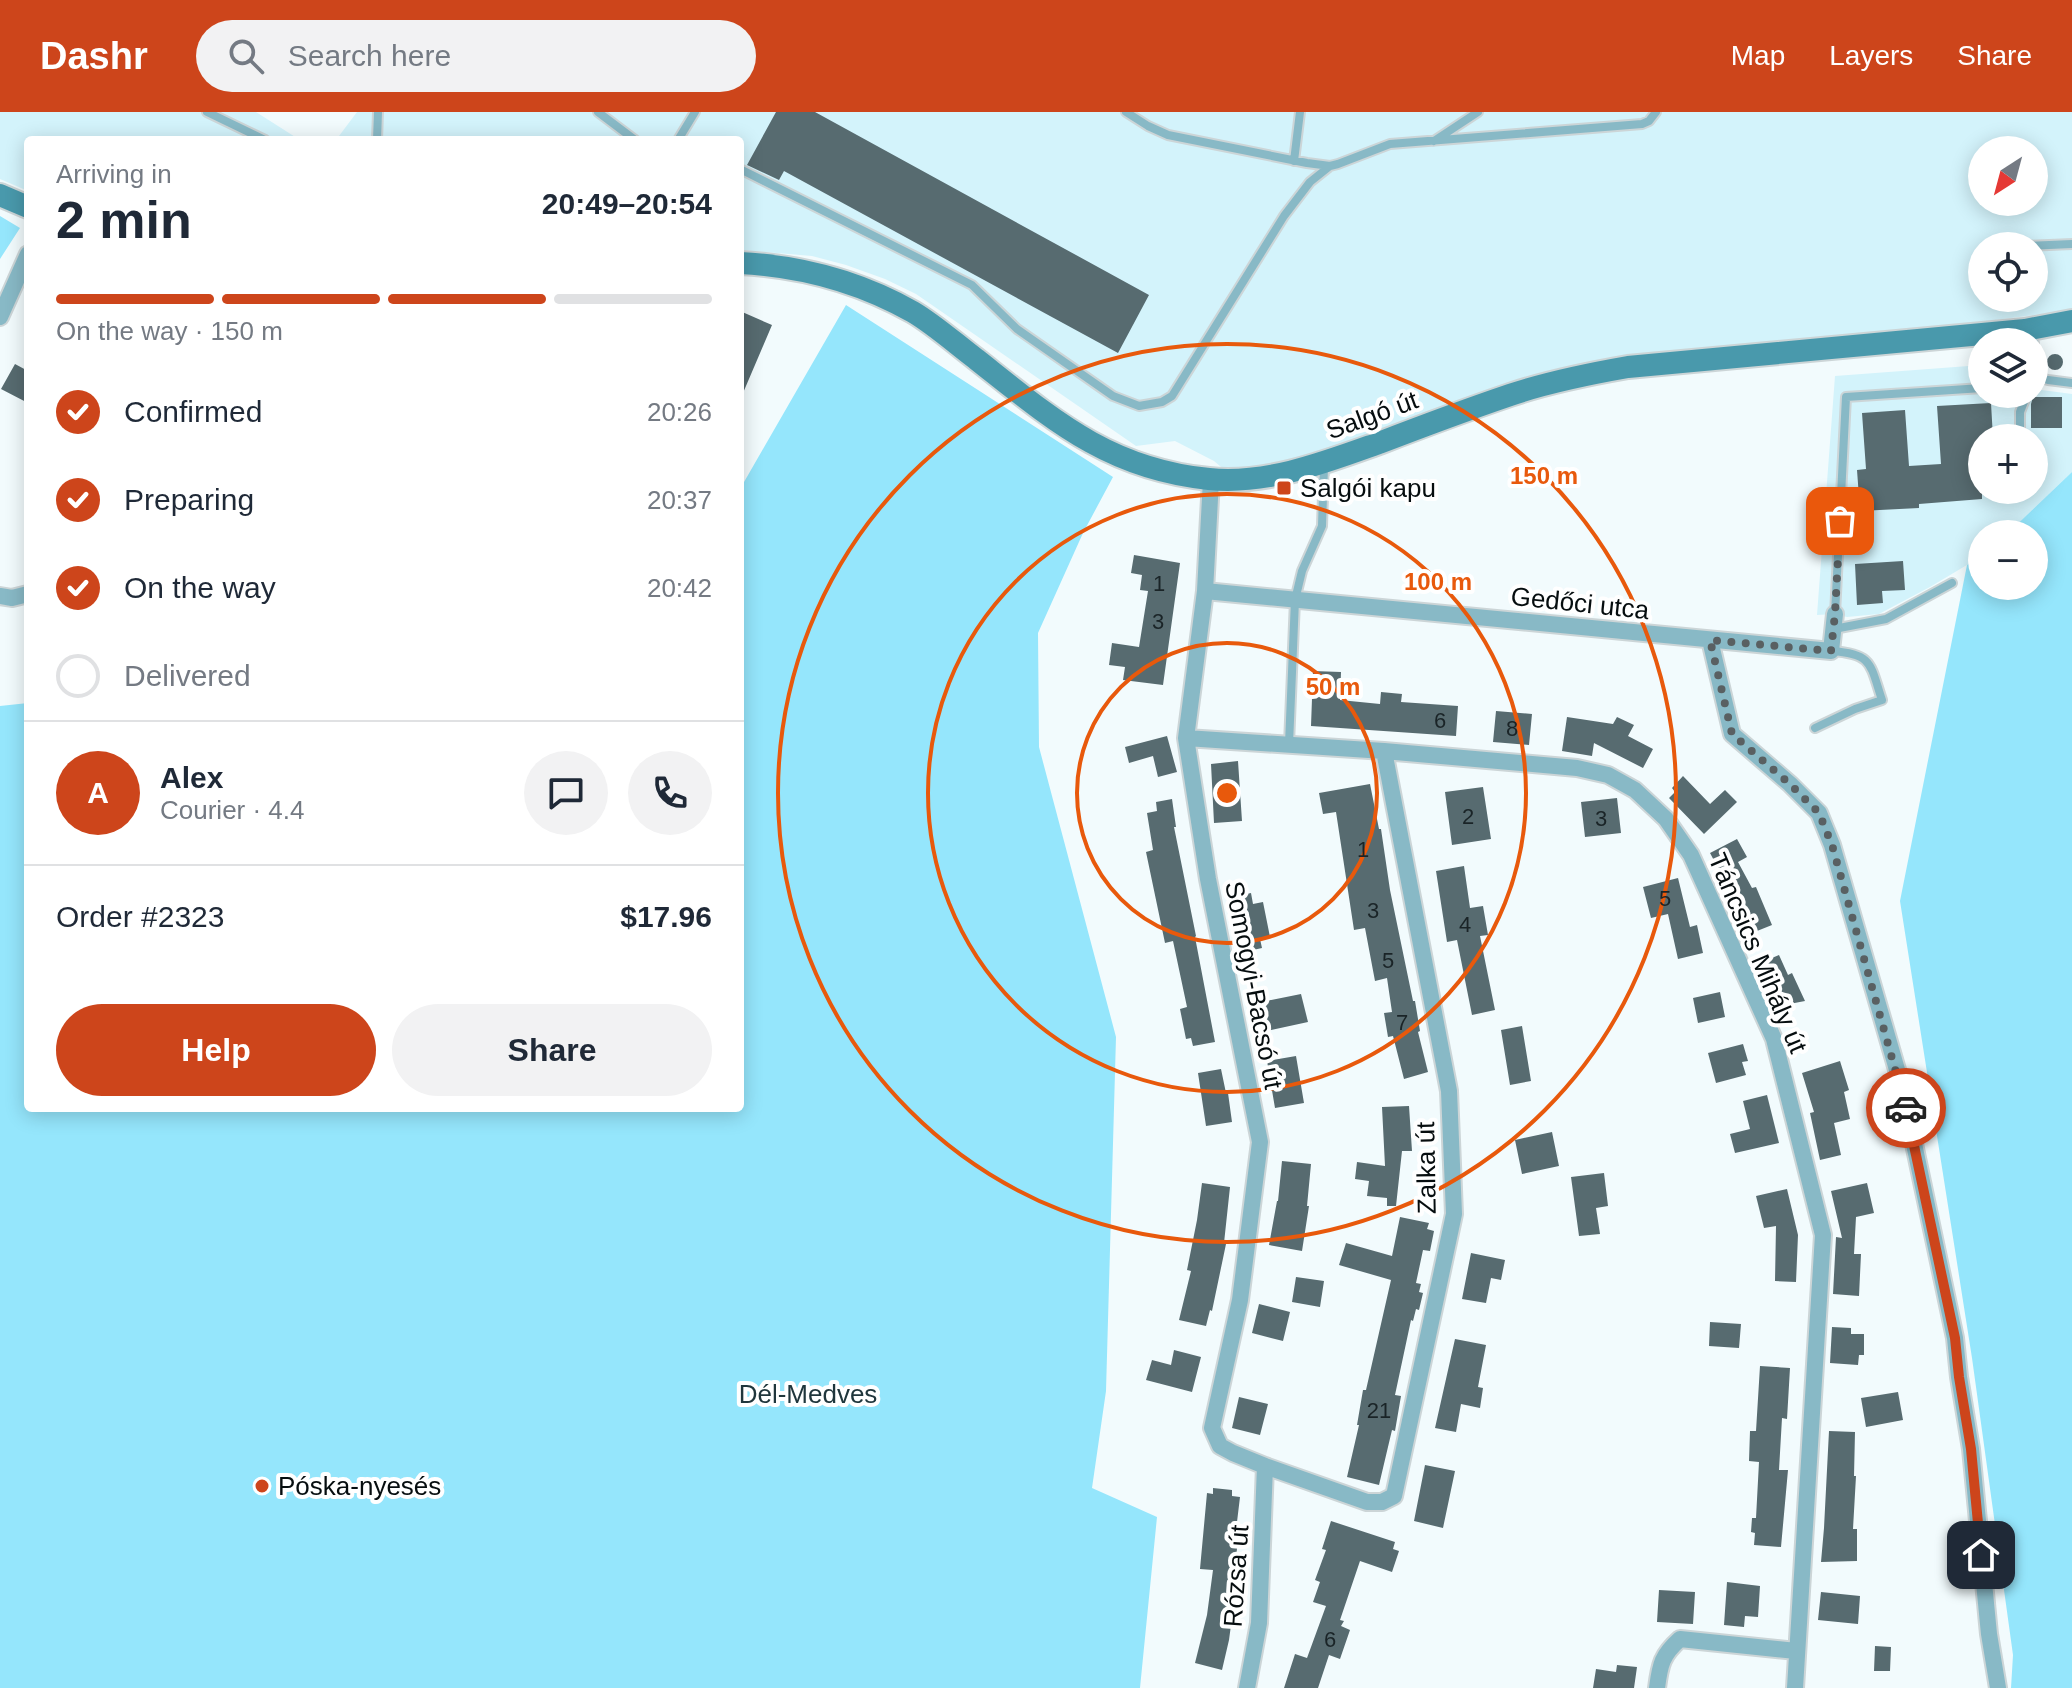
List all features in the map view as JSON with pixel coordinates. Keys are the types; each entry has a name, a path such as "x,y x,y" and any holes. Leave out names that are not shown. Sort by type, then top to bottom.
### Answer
{"main road":[{"path":"0,195 24,205"},
{"name":"Salgó út","path":"744,263 802,269 853,284 914,313 1054,421 1086,441 1132,461 1171,473 1211,480 1261,478 1324,463 1513,394 1603,371 1968,343"},
{"name":"Salgó út","path":"2048,331 2072,321"}],"street":[{"path":"0,317 6,289 24,260"},
{"name":"Somogyi-Bacsó út","path":"1211,480 1205,591 1186,738 1208,879 1260,1142 1240,1300 1212,1428 1220,1446 1265,1466"},
{"name":"Gedőci utca","path":"1205,591 1831,651"},
{"path":"0,596 12,598 24,595"},
{"path":"1831,651 1834,622"},
{"path":"1710,640 1732,734 1819,813 1832,845 1902,1087 1955,1338 1998,1688"},
{"name":"Táncsics Mihály út","path":"1186,738 1384,751 1577,768 1608,775 1635,790 1666,819 1691,855 1774,1039 1823,1235 1795,1688"},
{"name":"Zalka út","path":"1265,1466 1367,1502 1382,1502 1394,1496 1454,1214 1449,1091 1384,751"},
{"name":"Rózsa út","path":"1247,1688 1259,1623 1265,1466"},
{"path":"1657,1688 1660,1666 1667,1651 1680,1639 1796,1651"}],"lane":[{"path":"207,112 257,136"},
{"path":"377,136 378,112"},
{"path":"598,112 630,136"},
{"path":"681,136 695,112"},
{"path":"1126,112 1168,135 1330,166"},
{"path":"1294,161 1300,112"},
{"path":"1433,141 1478,112"},
{"path":"744,171 972,285 1017,329 1113,396 1139,406 1162,402 1172,396 1284,216 1310,182 1330,166 1379,147 1642,124 1656,112"},
{"path":"2048,245 2072,244"},
{"path":"2048,380 2072,383"},
{"path":"1952,583 1886,619 1834,622 1846,397 1968,389"},
{"path":"1289,744 1295,600 1302,571 1322,526 1324,463"},
{"path":"1815,728 1882,700 1870,665 1856,653 1831,651"}],"shaded area":[{"path":"0,112 256,112 294,136 24,136 24,189 0,179"},
{"path":"357,112 2072,112 2072,310 1949,326 1698,349 1582,366 1316,456 1227,472 1214,461 1175,441 1136,446 916,294 846,265 812,256 744,250 744,136 339,136"},
{"path":"1968,366 1968,408 2048,408 2048,391 2072,394 2072,472 2048,495 2048,424 1968,424 1968,504 2038,504 2022,520 1968,520 1968,564 1879,614 1847,617 1817,615 1835,376"}],"green space":[{"path":"0,216 20,228 0,259"},
{"name":"Dél-Medves","path":"846,305 1113,477 1083,533 1038,633 1039,747 1116,1037 1106,1391 1092,1488 1157,1517 1140,1688 0,1688 0,706 24,703 24,1112 744,1112 744,482"},
{"path":"2072,472 2072,1688 2011,1688 2013,1655 1972,1358 1900,901 1967,565 1968,600 2048,600 2048,520 2022,520 2038,504 2048,504 2048,495"}],"building":[{"path":"776,112 815,112 1149,295 1118,353 784,171 779,180 747,165"},
{"path":"744,313 772,325 744,391"},
{"path":"2052,354 2058,354 2063,359 2063,365 2058,370 2048,366 2048,358"},
{"path":"15,364 24,369 24,401 1,389"},
{"path":"2048,397 2062,397 2062,428 2031,424 2031,408 2048,408"},
{"path":"1968,404 1968,408 1991,408 1992,424 1968,424 1968,500 1919,504 1919,508 1860,511 1857,470 1866,469 1862,413 1905,410 1909,466 1941,464 1937,406"},
{"path":"1134,555 1180,563 1163,685 1123,680 1125,667 1109,665 1112,643 1139,647 1148,591 1140,590 1142,575 1131,573"},
{"path":"1903,561 1905,590 1882,591 1883,603 1857,605 1855,564"},
{"path":"1313,671 1341,672 1340,700 1380,704 1381,692 1402,694 1401,702 1458,706 1456,736 1311,726"},
{"path":"1496,711 1532,714 1529,745 1493,742"},
{"path":"1567,717 1613,724 1617,717 1634,725 1628,736 1653,749 1643,768 1594,743 1592,756 1562,751"},
{"path":"1167,736 1177,772 1158,777 1153,756 1129,763 1125,747"},
{"path":"1238,761 1242,821 1214,823 1211,764"},
{"path":"1683,776 1710,804 1725,790 1737,802 1704,834 1669,798 1675,792 1672,788"},
{"path":"1370,784 1428,1072 1404,1079 1393,1036 1388,1037 1384,1013 1392,1012 1387,978 1375,981 1365,928 1354,930 1336,812 1323,814 1319,793"},
{"path":"1483,787 1491,839 1452,845 1445,792"},
{"path":"1617,798 1621,833 1585,837 1581,802"},
{"path":"1172,799 1174,827 1215,1042 1193,1046 1191,1038 1186,1039 1180,1009 1187,1007 1173,941 1165,943 1146,852 1153,850 1147,813 1157,811 1156,802"},
{"path":"1737,839 1747,857 1738,862 1752,888 1756,887 1772,925 1747,935 1733,896 1710,853"},
{"path":"1464,866 1470,908 1483,906 1488,935 1480,936 1495,1010 1472,1015 1457,940 1447,942 1436,871"},
{"path":"1678,878 1690,927 1697,925 1703,953 1678,959 1668,914 1651,918 1643,887"},
{"path":"1251,893 1253,904 1263,902 1270,937 1260,939 1262,948 1244,952 1232,897"},
{"path":"1779,955 1788,975 1792,973 1805,1001 1779,1006 1760,963"},
{"path":"1720,992 1725,1017 1698,1023 1693,998"},
{"path":"1301,994 1308,1022 1262,1032 1256,1003"},
{"path":"1522,1026 1531,1081 1510,1085 1501,1030"},
{"path":"1743,1044 1748,1061 1742,1062 1746,1075 1716,1083 1708,1053"},
{"path":"1296,1056 1304,1103 1275,1108 1267,1061"},
{"path":"1840,1061 1849,1090 1844,1092 1850,1119 1834,1123 1841,1155 1820,1160 1810,1113 1814,1112 1802,1073"},
{"path":"1221,1069 1232,1122 1206,1126 1198,1073"},
{"path":"1767,1095 1779,1143 1735,1153 1730,1134 1750,1129 1743,1101"},
{"path":"1409,1106 1412,1151 1402,1151 1396,1206 1387,1206 1387,1198 1367,1196 1369,1181 1355,1179 1357,1162 1385,1166 1382,1107"},
{"path":"1552,1132 1559,1166 1522,1174 1515,1140"},
{"path":"1282,1161 1311,1164 1302,1251 1269,1245"},
{"path":"1604,1173 1608,1206 1596,1208 1600,1234 1579,1236 1571,1177"},
{"path":"1202,1183 1230,1187 1226,1244 1206,1326 1179,1320 1191,1271 1187,1270"},
{"path":"1867,1183 1874,1213 1856,1217 1854,1254 1861,1254 1859,1296 1833,1294 1836,1237 1842,1238 1831,1191"},
{"path":"1787,1189 1798,1235 1796,1282 1775,1281 1776,1226 1764,1228 1756,1196"},
{"path":"1400,1217 1429,1223 1427,1229 1434,1231 1430,1251 1423,1250 1416,1283 1421,1284 1419,1292 1423,1293 1419,1310 1416,1309 1411,1320 1395,1395 1401,1396 1395,1431 1392,1430 1379,1485 1347,1477 1363,1390 1366,1390 1391,1280 1339,1265 1346,1243 1392,1256"},
{"path":"1471,1253 1505,1260 1501,1280 1491,1278 1486,1303 1462,1299"},
{"path":"1296,1277 1324,1281 1320,1307 1292,1302"},
{"path":"1259,1304 1290,1312 1283,1341 1252,1333"},
{"path":"1710,1322 1741,1324 1739,1348 1709,1346"},
{"path":"1832,1327 1851,1328 1851,1334 1864,1334 1864,1355 1859,1355 1858,1365 1830,1363"},
{"path":"1455,1339 1486,1345 1478,1387 1483,1388 1480,1408 1461,1404 1456,1432 1435,1428"},
{"path":"1174,1350 1201,1357 1192,1392 1146,1380 1152,1360 1171,1365"},
{"path":"1760,1366 1790,1368 1787,1419 1782,1418 1779,1470 1788,1470 1781,1547 1754,1545 1755,1533 1751,1532 1752,1518 1756,1518 1759,1462 1749,1461 1750,1431 1756,1431"},
{"path":"1898,1392 1903,1420 1866,1427 1861,1398"},
{"path":"1239,1397 1268,1404 1260,1435 1232,1428"},
{"path":"1829,1431 1855,1432 1853,1529 1857,1529 1857,1561 1821,1562"},
{"path":"1425,1465 1455,1471 1443,1528 1414,1521"},
{"path":"1213,1488 1232,1490 1232,1496 1240,1497 1234,1547 1237,1548 1236,1588 1222,1670 1195,1663 1207,1615 1213,1570 1200,1569 1207,1493 1213,1494"},
{"path":"1331,1521 1395,1542 1393,1549 1399,1551 1392,1572 1360,1561 1340,1620 1344,1621 1341,1626 1350,1630 1340,1659 1329,1655 1318,1688 1284,1688 1295,1654 1307,1658 1326,1606 1313,1602 1320,1582 1315,1580 1326,1550 1322,1549"},
{"path":"1727,1582 1760,1586 1758,1617 1745,1616 1744,1627 1724,1625"},
{"path":"1659,1590 1695,1592 1693,1624 1657,1622"},
{"path":"1821,1592 1860,1596 1858,1624 1818,1620"},
{"path":"1875,1646 1891,1647 1890,1671 1874,1671"},
{"path":"1617,1665 1637,1667 1634,1688 1593,1688 1596,1669 1616,1672"}],"way so far":[{"path":"1840,521 1831,651 1710,640 1732,734 1819,813 1832,845 1906,1108"}],"place":[{"name":"Salgói kapu","path":"1284,488"},
{"name":"Póska-nyesés","path":"262,1486"}],"route":[{"path":"1906,1108 1955,1338 1971,1449 1981,1555"}]}
